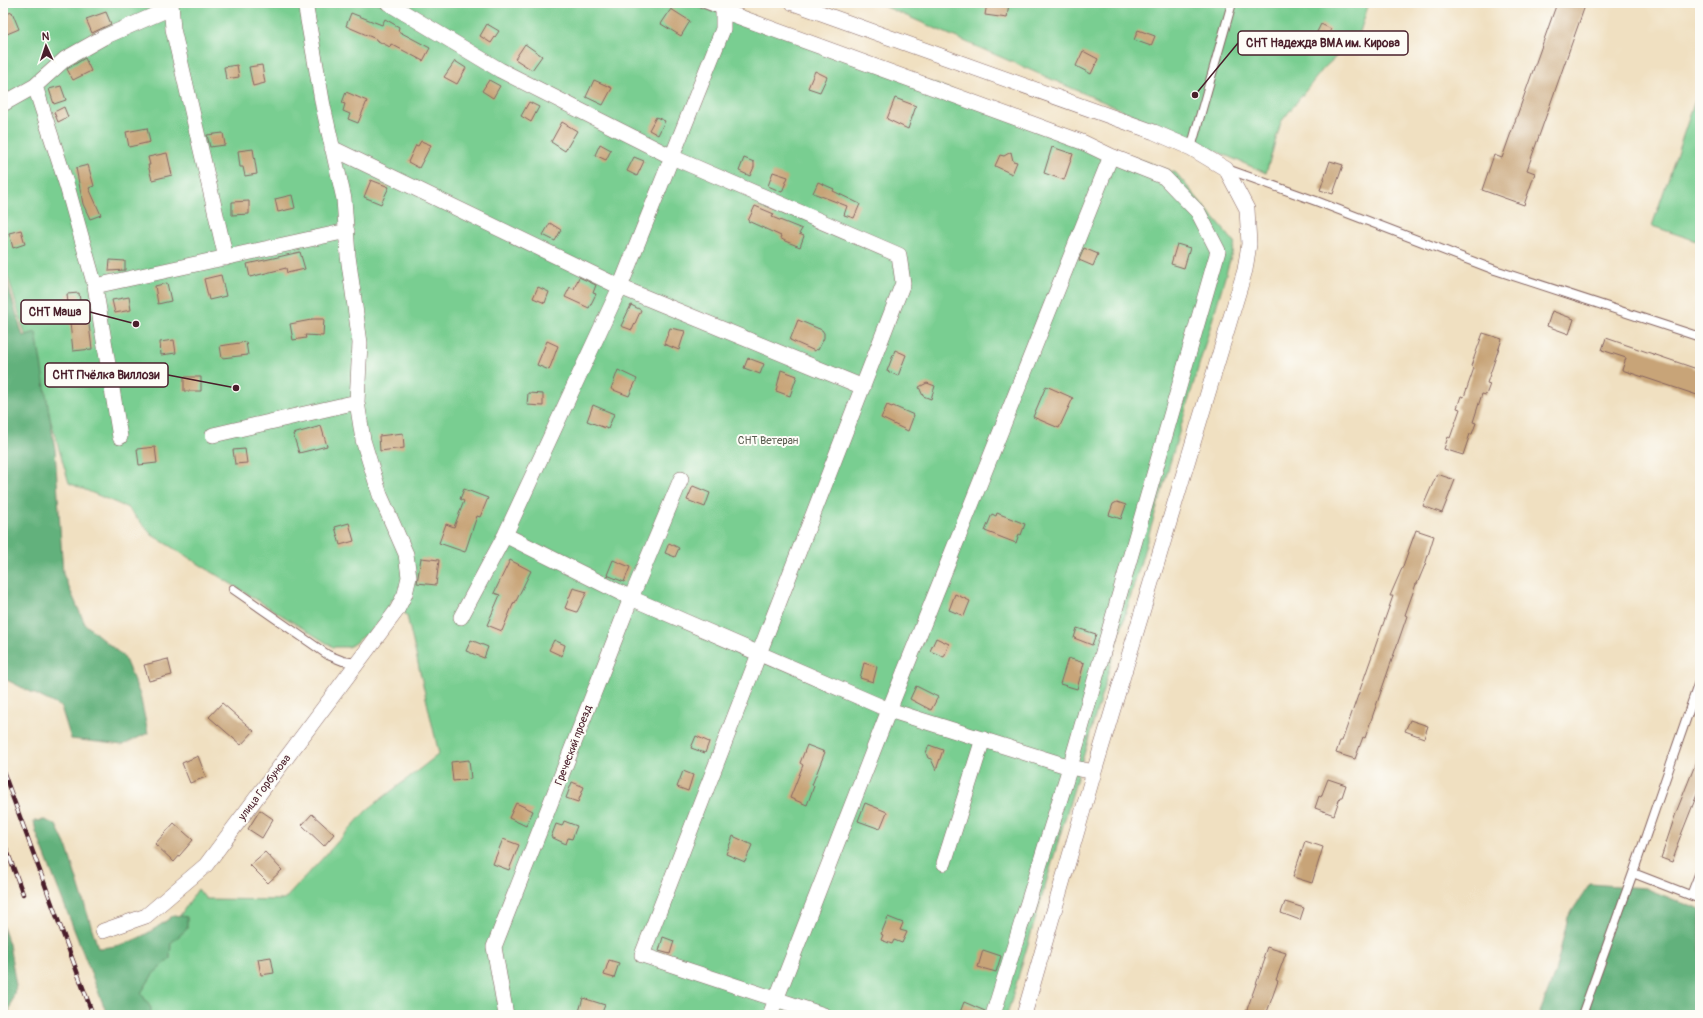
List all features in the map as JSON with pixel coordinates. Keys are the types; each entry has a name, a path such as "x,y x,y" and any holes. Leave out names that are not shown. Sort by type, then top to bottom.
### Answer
{"street":[{"name":"улица Горбунова","path":"103,931 146,916 206,865 397,610 405,594 409,577 406,554 380,495 363,440 357,402 360,343 351,281 344,199 323,106 305,3"},
{"path":"388,3 500,70 672,157 899,255 903,283 642,955 824,1015"},
{"path":"793,3 1154,132 1191,148 1226,169 1247,209 1249,244 1245,270 1094,772 1024,1015"},
{"path":"3,104 35,86 65,59 104,37 171,6 173,29 226,258"},
{"path":"462,617 504,535 620,287 723,29 723,7 1082,142 1111,156 1164,177 1198,212 1218,251 1070,766 993,1015"},
{"path":"35,86 67,186 95,286 120,437"},
{"path":"332,148 620,287 863,386"},
{"path":"770,1015 775,999 1111,156"},
{"path":"95,286 347,231"},
{"path":"213,435 357,402"},
{"name":"Греческий проезд","path":"506,1015 494,947 631,598 681,479"},
{"path":"504,535 631,598 890,710 1070,766 1094,772"},
{"path":"944,862 983,739"}],"lane":[{"path":"702,3 723,7"},
{"path":"1191,148 1232,3"},
{"path":"1226,169 1316,201 1495,270 1700,338"},
{"path":"233,589 328,655 343,662 357,663"},
{"path":"1582,1015 1700,679"},
{"path":"1690,895 1700,872"},
{"path":"1633,873 1700,899"}],"green space":[{"name":"СНТ Ветеран","path":"3,3 716,3 1176,173 1235,243 1007,1015 137,1015 125,997 198,889 206,899 284,900 367,810 439,754 407,616 392,599 385,617 367,634 349,647 333,647 152,535 128,508 69,483 3,260"},
{"path":"877,3 1369,3 1359,35 1323,69 1281,122 1266,173"},
{"path":"1700,86 1700,242 1652,226"},
{"path":"3,268 23,336 36,332 55,449 63,574 85,624 124,657 140,695 148,733 123,745 71,739 61,707 3,678"},
{"path":"45,820 56,825 67,848 98,948 120,945 139,938 174,915 187,917 187,929 171,943 170,959 153,974 141,993 151,1008 151,1015 107,1014 36,832 34,821"},
{"path":"1590,884 1645,888 1700,910 1700,1015 1539,1015 1555,973 1568,917"},
{"path":"3,927 9,944 16,986 8,1015 3,1015"}],"building":[{"path":"987,3 1009,3 1007,18 985,15"},
{"path":"1557,3 1586,3 1527,170 1535,173 1524,205 1482,190 1494,155 1502,158"},
{"path":"671,9 690,21 681,36 661,24"},
{"path":"12,12 19,29 7,34 5,28 3,29 3,15"},
{"path":"106,12 111,24 92,33 86,19"},
{"path":"351,13 382,25 385,19 399,27 398,31 430,48 423,61 391,44 390,47 346,26"},
{"path":"487,24 499,31 491,43 480,36"},
{"path":"1321,24 1331,29 1324,43 1314,38"},
{"path":"1138,30 1155,36 1151,46 1134,40"},
{"path":"525,44 542,56 532,70 515,59"},
{"path":"1083,51 1098,59 1091,74 1076,66"},
{"path":"85,58 91,71 73,80 67,69"},
{"path":"455,61 466,68 457,84 444,77"},
{"path":"237,65 239,77 226,79 224,67"},
{"path":"262,65 265,83 253,86 249,67"},
{"path":"815,71 827,77 820,92 808,88"},
{"path":"489,80 500,86 493,98 482,91"},
{"path":"594,80 612,88 603,105 586,97"},
{"path":"61,86 66,100 54,104 49,89"},
{"path":"346,92 367,101 358,123 348,119 350,114 343,111 345,104 342,103"},
{"path":"895,98 916,106 908,129 887,119"},
{"path":"529,102 539,107 531,122 521,116"},
{"path":"64,107 68,117 58,122 54,112"},
{"path":"656,117 665,121 658,135 649,130"},
{"path":"562,122 577,131 565,151 551,142"},
{"path":"147,128 150,142 129,147 126,132"},
{"path":"223,133 225,145 210,147 207,135"},
{"path":"421,141 431,145 419,168 408,162 416,145 418,146"},
{"path":"600,144 611,150 606,160 595,155"},
{"path":"1052,147 1073,154 1064,180 1044,173"},
{"path":"253,149 257,174 245,176 243,167 240,167 238,151"},
{"path":"1011,152 1013,161 1017,162 1012,174 995,166 1000,155 1004,156"},
{"path":"167,153 172,175 152,180 148,165 150,165 148,157"},
{"path":"634,157 644,161 637,176 627,171"},
{"path":"744,158 754,162 754,167 750,176 739,171"},
{"path":"1330,161 1343,165 1333,194 1320,190"},
{"path":"88,165 94,186 89,188 101,215 90,219 83,204 76,168"},
{"path":"773,172 788,177 782,192 768,186"},
{"path":"371,180 389,187 381,204 364,197"},
{"path":"818,182 834,189 833,191 860,204 854,218 844,215 847,206 813,193"},
{"path":"292,195 295,208 278,212 275,199"},
{"path":"249,201 249,214 232,215 232,202"},
{"path":"755,206 774,214 772,217 802,229 799,234 804,236 800,247 785,241 780,238 781,236 748,221"},
{"path":"550,223 561,230 555,241 543,235"},
{"path":"21,230 25,244 13,248 9,233"},
{"path":"1177,244 1190,248 1184,268 1171,264"},
{"path":"1084,248 1098,254 1093,266 1079,260"},
{"path":"300,252 305,269 287,273 286,268 250,277 247,264"},
{"path":"110,260 125,261 125,270 109,271"},
{"path":"221,275 226,296 209,300 204,279"},
{"path":"579,277 596,285 593,293 596,294 589,308 565,297 570,287 574,289"},
{"path":"167,283 171,301 158,304 155,286"},
{"path":"538,287 549,292 545,303 533,298"},
{"path":"79,293 82,317 88,317 92,349 73,351 67,294"},
{"path":"129,297 131,310 115,313 112,300"},
{"path":"631,305 641,310 632,330 621,326"},
{"path":"1552,311 1574,319 1569,334 1547,326"},
{"path":"311,319 324,319 323,336 305,335 306,338 293,340 290,324"},
{"path":"798,320 822,330 824,333 824,338 818,350 816,349 815,351 790,340"},
{"path":"670,328 685,331 679,350 664,344"},
{"path":"1483,333 1502,339 1487,383 1490,384 1486,395 1482,394 1473,422 1476,423 1472,434 1470,434 1463,455 1444,449 1448,437 1450,438 1460,409 1457,408 1461,396 1464,397 1474,368 1471,366"},
{"path":"1606,338 1700,370 1700,396 1622,370 1626,358 1602,350"},
{"path":"174,340 176,353 161,355 160,342"},
{"path":"547,341 558,346 549,370 537,365"},
{"path":"246,342 248,355 222,358 220,346"},
{"path":"895,350 906,355 898,376 887,371"},
{"path":"748,358 764,364 760,374 744,368"},
{"path":"618,370 637,379 629,396 611,389"},
{"path":"781,370 797,376 790,396 776,391"},
{"path":"184,377 201,377 201,391 184,391"},
{"path":"927,383 935,386 931,399 923,396 919,387"},
{"path":"1046,386 1073,398 1059,428 1033,417"},
{"path":"528,393 543,394 543,406 527,405"},
{"path":"593,405 614,414 608,429 587,421"},
{"path":"887,405 914,415 908,431 881,418"},
{"path":"321,426 327,446 299,453 293,434"},
{"path":"403,433 404,448 380,451 379,436"},
{"path":"155,447 157,463 139,465 137,449"},
{"path":"245,449 247,463 235,464 233,450"},
{"path":"1437,474 1455,480 1442,513 1423,506"},
{"path":"693,486 710,493 705,507 687,500"},
{"path":"464,489 488,498 480,517 477,516 465,552 439,543 446,524 454,527 464,501 460,499"},
{"path":"1117,502 1126,505 1121,519 1109,515 1113,504"},
{"path":"997,513 1025,524 1016,543 985,531 992,514 996,516"},
{"path":"349,523 354,541 340,545 335,527"},
{"path":"1416,530 1434,536 1425,565 1416,584 1405,615 1407,616 1365,738 1363,737 1355,759 1336,753 1340,741 1342,741 1393,596 1390,596"},
{"path":"669,543 679,548 675,557 665,553"},
{"path":"421,558 439,560 436,585 417,583"},
{"path":"510,560 531,571 515,603 514,602 502,631 487,625 500,595 494,593"},
{"path":"613,560 630,567 624,582 607,575"},
{"path":"573,588 587,592 577,612 565,608"},
{"path":"955,594 970,601 964,616 949,610"},
{"path":"1077,628 1096,634 1092,645 1074,638"},
{"path":"936,638 949,644 944,657 930,651"},
{"path":"471,640 488,647 484,658 466,651"},
{"path":"554,640 565,645 562,656 549,650"},
{"path":"1068,658 1084,663 1077,689 1060,684"},
{"path":"168,659 172,675 149,681 144,665"},
{"path":"864,663 877,667 873,682 860,678"},
{"path":"916,686 938,697 931,710 910,699"},
{"path":"222,703 254,731 241,745 209,717"},
{"path":"1410,720 1428,726 1424,738 1405,731"},
{"path":"696,736 709,742 705,753 691,748"},
{"path":"807,745 825,752 812,785 814,786 807,805 790,798 803,765 800,763"},
{"path":"929,745 943,750 936,770 931,759 928,758 926,753"},
{"path":"1699,755 1700,787 1677,845 1678,846 1672,862 1661,858 1677,810"},
{"path":"198,756 206,777 190,783 182,763"},
{"path":"469,760 471,779 453,781 451,762"},
{"path":"683,771 693,775 688,791 677,787"},
{"path":"1328,779 1346,785 1334,815 1315,808 1319,796 1321,797"},
{"path":"572,782 584,787 578,802 566,798"},
{"path":"516,803 533,811 526,826 509,818"},
{"path":"865,803 887,812 880,829 858,821"},
{"path":"260,810 273,819 262,838 248,829"},
{"path":"312,814 334,834 324,846 302,825"},
{"path":"564,821 577,826 572,839 568,838 566,844 551,837 556,824 562,826"},
{"path":"174,823 193,840 174,862 155,844"},
{"path":"733,836 752,845 745,862 726,854"},
{"path":"503,839 519,845 509,870 493,864"},
{"path":"1305,841 1323,847 1312,883 1293,877"},
{"path":"265,852 282,870 268,883 250,865"},
{"path":"1285,902 1304,908 1300,920 1281,913"},
{"path":"888,917 903,923 900,930 907,932 902,943 894,940 892,944 881,940 883,935 881,934"},
{"path":"663,937 674,941 670,954 659,951"},
{"path":"1267,947 1286,953 1276,980 1278,981 1266,1015 1245,1015 1265,959 1263,958"},
{"path":"983,950 1001,956 996,972 978,967"},
{"path":"271,957 274,973 261,975 258,959"},
{"path":"609,960 619,963 614,978 604,975"},
{"path":"583,998 605,1005 601,1015 578,1015"},
{"path":"964,1002 985,1011 984,1015 959,1015"}],"railway":[{"path":"3,771 93,1015"},
{"path":"3,840 23,894"}],"place":[{"name":"СНТ Надежда ВМА им. Кирова","path":"1195,95"},
{"name":"СНТ Маша","path":"136,324"},
{"name":"СНТ Пчёлка Виллози","path":"236,388"}]}
